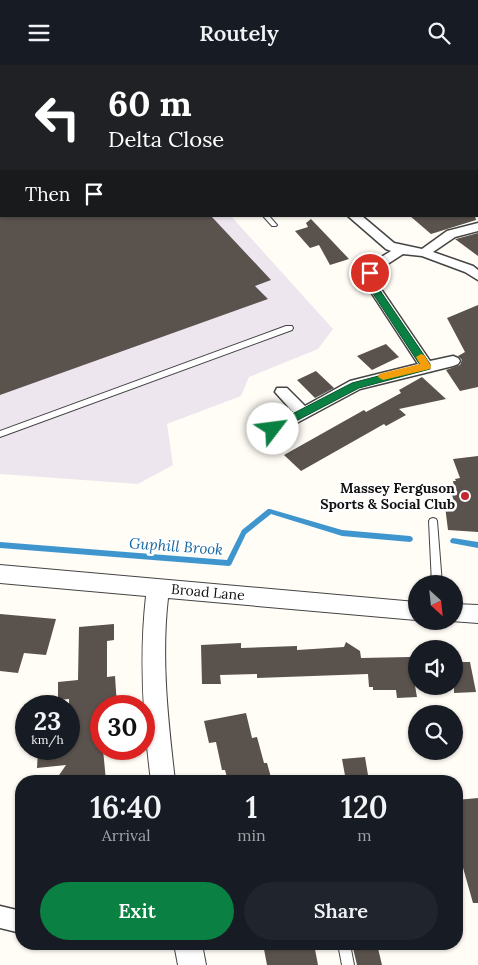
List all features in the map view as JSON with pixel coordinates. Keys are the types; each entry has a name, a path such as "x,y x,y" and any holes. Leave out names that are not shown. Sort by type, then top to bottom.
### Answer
{"street":[{"path":"355,217 390,246 401,250 424,253 469,269 478,276"},
{"path":"424,253 451,234 478,227"},
{"path":"401,250 379,264 370,273 373,286 426,366"},
{"path":"273,429 355,385 452,361"},
{"path":"282,392 302,412"},
{"name":"Broad Lane","path":"0,574 408,610"},
{"path":"158,588 154,618 153,656 162,775"},
{"path":"463,613 478,614"},
{"path":"0,917 15,921"},
{"path":"189,950 192,965"}],"lane":[{"path":"267,217 274,225"},
{"path":"0,434 289,328"},
{"path":"433,521 436,575"},
{"path":"345,950 348,965"}],"shaded area":[{"path":"0,217 232,217 333,329 318,349 249,377 241,396 167,424 173,465 138,484 0,474"}],"building":[{"path":"0,217 212,217 271,280 255,286 268,299 0,395"},
{"path":"411,217 475,217 476,220 431,234"},
{"path":"311,219 349,259 330,265 319,245 310,248 295,231 308,227 306,223"},
{"path":"478,233 478,256 455,239 456,239"},
{"path":"478,305 478,387 460,391 446,370 460,365 462,360 458,356 465,352 447,318"},
{"path":"386,344 399,357 372,370 357,356"},
{"path":"316,371 334,388 315,398 297,380"},
{"path":"422,377 446,399 399,409 406,415 386,426 384,424 301,471 284,455 364,410 366,412 401,393 399,390"},
{"name":"Massey Ferguson Sports & Social Club","path":"478,456 478,532 448,530 445,506 456,507 449,486 454,486 453,481 460,478 453,459"},
{"path":"0,614 56,619 46,655 24,653 18,673 0,671"},
{"path":"114,624 114,640 107,641 107,677 115,676 116,695 90,695 90,760 104,760 105,775 59,775 66,765 37,768 37,760 80,760 80,695 58,695 58,682 78,680 79,627"},
{"path":"346,642 360,651 361,658 408,657 408,695 417,695 417,697 397,698 396,690 373,690 373,687 369,687 368,674 257,678 257,674 220,675 221,684 202,684 201,645 241,643 241,648 297,646 297,650 344,647"},
{"path":"463,662 470,662 476,692 463,693"},
{"path":"246,713 252,738 257,737 264,763 267,763 270,775 226,775 225,770 222,770 216,742 209,743 204,721"},
{"path":"365,757 368,775 345,775 342,759"},
{"path":"478,798 478,903 473,903 463,868 463,799"},
{"path":"264,950 315,950 318,965 267,965"},
{"path":"353,950 378,950 382,965 357,965"}],"waterway":[{"name":"Guphill Brook","path":"0,545 229,563 244,532 270,511 342,533 410,539"},
{"path":"453,541 478,545"}],"slow traffic":[{"path":"383,377 426,366 421,357"}],"place":[{"name":"Massey Ferguson Sports & Social Club","path":"465,496"}],"route":[{"path":"273,429 355,385 426,366 373,286 370,273"}]}
